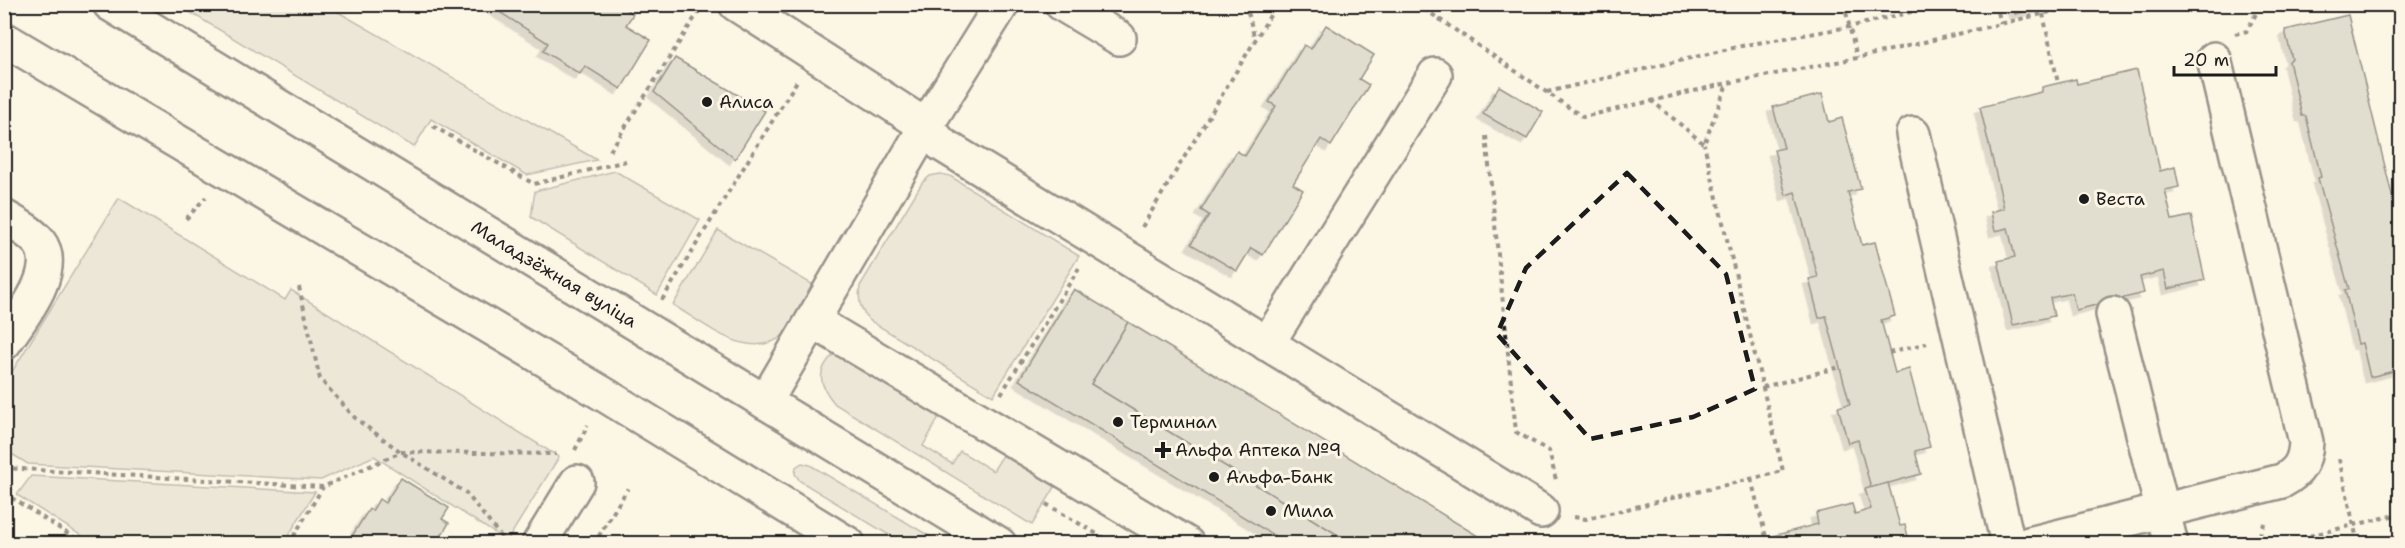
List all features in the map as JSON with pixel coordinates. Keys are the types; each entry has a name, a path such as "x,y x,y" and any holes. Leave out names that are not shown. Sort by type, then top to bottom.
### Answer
{"main road":[{"name":"Маладзёжная вуліца","path":"110,4 138,15 765,402 999,543"},
{"path":"765,402 926,126 1002,4"},
{"path":"1062,4 1119,38"},
{"path":"741,6 926,126 941,144 1267,344 1556,507"},
{"path":"4,39 595,389 848,543"},
{"path":"2029,543 2282,481 2293,475 2301,466 2306,454 2306,442 2214,58"},
{"path":"1267,344 1435,75"},
{"path":"1913,134 2008,543"},
{"path":"4,217 29,232 40,243 45,254 46,269 41,285 4,343"},
{"path":"2113,314 2171,543"},
{"path":"813,321 1187,543"},
{"path":"539,543 569,468"}],"path":[{"path":"1246,4 1256,40"},
{"path":"1124,256 1276,4"},
{"path":"1417,4 1583,117 1728,83 1857,58 2084,4"},
{"path":"1844,4 1857,58"},
{"path":"1547,92 1746,45 1850,27 1944,4"},
{"path":"1996,4 2001,24"},
{"path":"2239,33 2247,31 2261,4"},
{"path":"2392,4 2400,41"},
{"path":"610,151 701,8"},
{"path":"2043,14 2058,83"},
{"path":"660,303 812,53"},
{"path":"1486,136 1516,432 1549,451 1556,507 1586,519 1783,471 1704,144 1728,83"},
{"path":"1651,100 1704,144"},
{"path":"433,126 534,184 626,161"},
{"path":"995,404 1081,264"},
{"path":"300,287 320,379 356,419 401,452 466,493 506,543"},
{"path":"1763,387 1840,367"},
{"path":"4,468 323,487 401,452 569,468"},
{"path":"1751,479 1766,537"},
{"path":"289,543 323,487"},
{"path":"594,543 628,488"},
{"path":"4,494 84,543"},
{"path":"1046,504 1114,543"},
{"path":"2276,543 2400,514"}],"highlighted area":[{"path":"1627,173 1726,274 1755,389 1693,417 1590,439 1497,334 1526,268"}],"shaded area":[{"path":"178,5 326,5 597,160 527,175 431,119 414,147"},
{"path":"615,171 700,220 657,295 531,217 535,191"},
{"path":"940,174 950,176 1079,256 993,396 869,320 860,305 860,286 922,183 930,176"},
{"path":"119,198 285,300 291,290 559,457 507,541 374,456 321,480 28,464 5,450 5,383"},
{"path":"718,230 817,287 796,323 778,339 763,344 748,344 732,340 673,305"},
{"path":"835,353 933,401 938,419 923,446 952,464 960,451 993,471 1008,447 1060,479 1032,525 835,404 825,391 822,372"},
{"path":"802,463 810,465 941,543 902,543 800,481 795,474 796,467"},
{"path":"31,476 315,492 284,543 93,543 17,495"}],"building":[{"path":"487,4 618,4 633,14 626,25 651,40 621,89 585,66 580,74 543,51 548,43"},
{"path":"2012,4 2055,4 2015,14"},
{"path":"2348,15 2400,228 2400,378 2398,370 2370,377 2362,343 2358,344 2345,290 2349,289 2318,178 2321,177 2306,116 2302,116 2289,61 2292,59 2285,30"},
{"path":"1326,25 1374,55 1359,79 1369,85 1331,146 1321,139 1293,184 1303,190 1263,255 1251,248 1237,271 1191,244 1209,215 1201,210 1237,151 1245,156 1276,106 1269,102 1304,45 1311,49"},
{"name":"Алиса","path":"675,58 765,111 735,159 654,92"},
{"name":"Веста","path":"2137,70 2160,171 2175,167 2179,187 2165,190 2172,220 2191,216 2205,280 2168,289 2164,271 2140,277 2144,293 2076,310 2072,293 2050,298 2054,316 2013,325 1998,261 2015,257 2008,228 1995,231 1991,212 2004,208 1980,107 2042,92 2042,87 2076,79 2077,84"},
{"path":"1499,86 1543,112 1527,139 1483,114"},
{"path":"1822,94 1829,122 1842,118 1861,189 1848,192 1862,245 1875,242 1895,316 1881,320 1895,373 1909,369 1930,447 1915,451 1921,474 1871,488 1858,440 1848,443 1838,407 1850,404 1826,316 1819,318 1809,279 1818,277 1795,192 1786,195 1774,150 1784,148 1773,107"},
{"path":"1074,289 1128,322 1091,384 1353,544 1288,544 1019,380"},
{"path":"1128,322 1491,544 1353,544 1091,384"},
{"path":"401,478 449,508 442,519 449,523 441,536 447,540 445,544 347,544 369,509 372,511 379,499 385,503"},
{"path":"1888,483 1900,526 1905,525 1910,544 1743,544 1818,524 1816,513 1852,504 1855,514 1871,509 1865,489"},
{"path":"1728,536 1730,544 1699,544"}],"place":[{"name":"Алиса","path":"707,102"},
{"name":"Веста","path":"2084,199"},
{"name":"Терминал","path":"1118,422"},
{"name":"Альфа Аптека №9","path":"1163,450"},
{"name":"Альфа-Банк","path":"1214,477"},
{"name":"Мила","path":"1271,511"}]}
